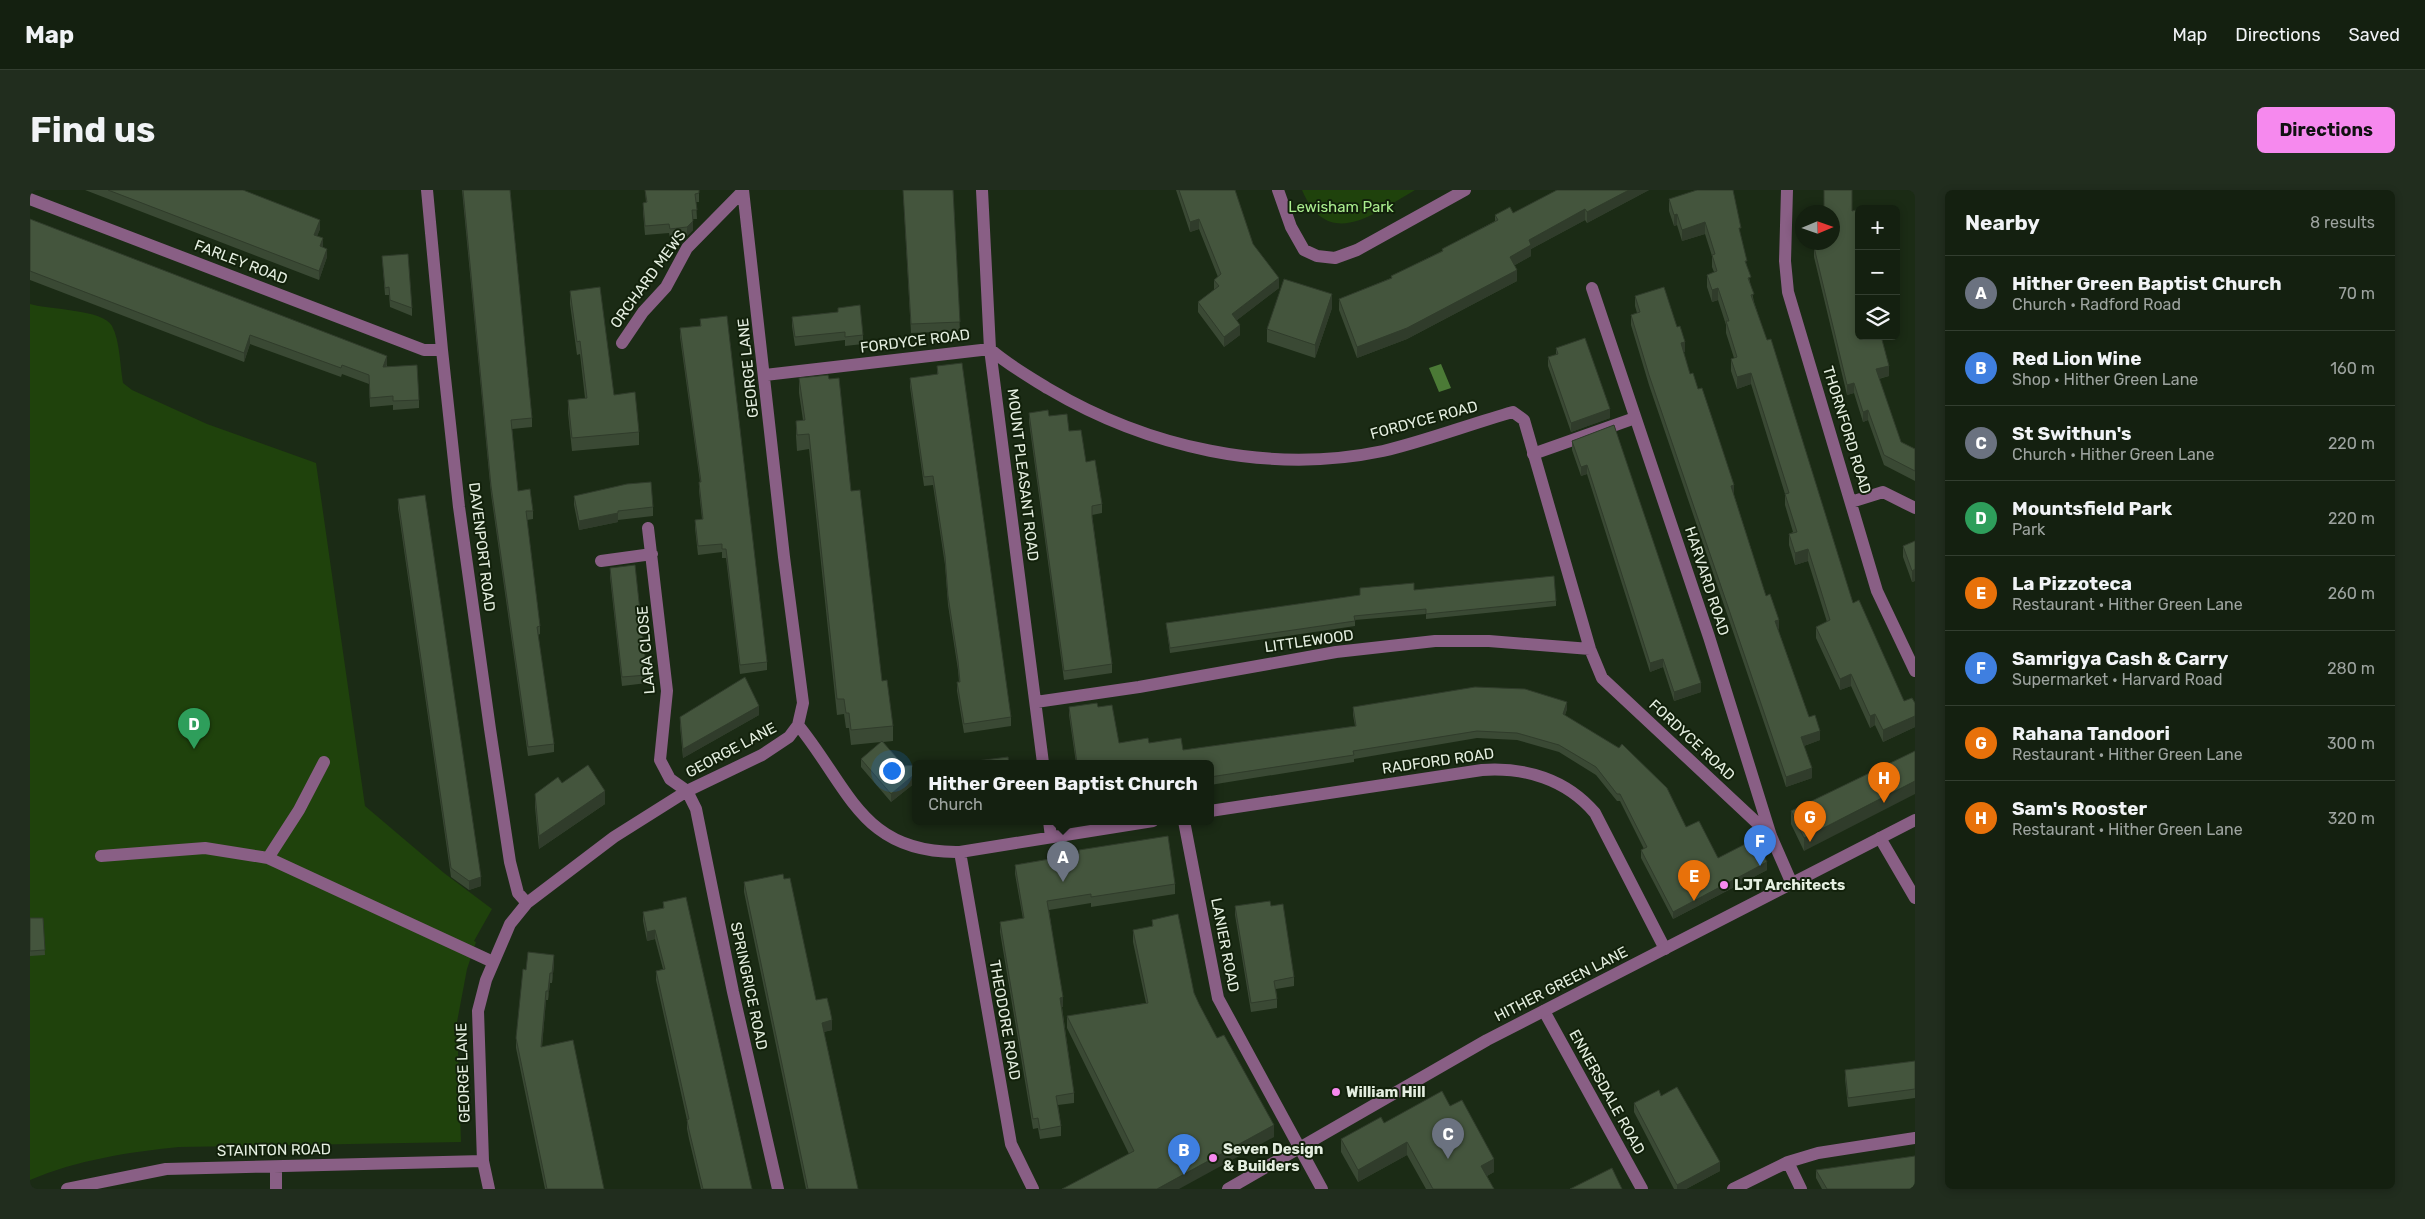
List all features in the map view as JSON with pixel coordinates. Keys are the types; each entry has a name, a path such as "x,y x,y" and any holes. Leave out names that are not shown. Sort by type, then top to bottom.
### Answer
{"street":[{"name":"DAVENPORT ROAD","path":"428,190 442,350 459,507 497,779 516,885 518,893 527,903"},
{"name":"MOUNT PLEASANT ROAD","path":"982,190 990,349 1043,760"},
{"path":"1278,190 1290,228 1304,250 1317,256 1335,258 1357,250 1465,190"},
{"name":"THORNFORD ROAD","path":"1787,190 1785,260 1788,292 1877,591 1915,671"},
{"name":"ORCHARD MEWS","path":"622,343 643,312 666,288 687,248 743,191"},
{"name":"GEORGE LANE","path":"489,1189 483,1162 478,1011 493,962 510,924 527,903 614,837 686,791 762,755 790,737 798,725 803,703 784,557 743,191"},
{"name":"FARLEY ROAD","path":"30,199 424,350 442,350"},
{"name":"HARVARD ROAD","path":"1592,288 1708,637 1771,836 1792,884"},
{"name":"FORDYCE ROAD","path":"765,375 990,349 1006,364 1066,400 1118,424 1190,447 1228,454 1314,459 1382,451 1513,412 1524,420 1590,650 1602,678 1771,836"},
{"path":"1534,454 1635,418"},
{"path":"1851,502 1883,492 1915,508"},
{"name":"LARA CLOSE","path":"648,528 667,690 660,760 670,779 686,791"},
{"path":"601,560 652,554"},
{"name":"LITTLEWOOD","path":"1036,702 1139,687 1336,652 1435,641 1489,641 1590,650"},
{"path":"798,725 852,804 883,834 910,847 940,852 960,852 1128,825"},
{"path":"268,858 299,810 324,762"},
{"name":"RADFORD ROAD","path":"1214,810 1482,770 1506,768 1525,770 1546,777 1585,801 1595,813 1665,949"},
{"name":"SPRINGRICE ROAD","path":"686,791 696,809 733,992 778,1189"},
{"name":"HITHER GREEN LANE","path":"1228,1189 1479,1045 1915,820"},
{"path":"1050,825 1051,837"},
{"name":"LANIER ROAD","path":"1185,825 1218,998 1322,1189"},
{"path":"1880,838 1915,898"},
{"path":"101,856 205,848 268,858 493,962"},
{"name":"THEODORE ROAD","path":"960,852 1010,1144 1033,1189"},
{"name":"ENNERSDALE ROAD","path":"1544,1012 1642,1189"},
{"path":"1733,1189 1788,1162 1818,1153 1915,1138"},
{"name":"STAINTON ROAD","path":"67,1189 166,1169 483,1162"},
{"path":"1788,1162 1801,1189"},
{"path":"276,1167 276,1189"}],"green space":[{"name":"Lewisham Park","path":"1302,190 1415,190 1369,216 1353,222 1339,223 1325,219 1313,209"},
{"path":"30,304 87,313 107,320 112,326 117,339 123,383 132,390 207,424 316,463 365,806 444,873 492,909 474,941 476,942 467,969 457,1022 461,1142 179,1147 103,1158 66,1167 30,1180"}],"shaded area":[{"path":"1441,364 1451,388 1439,392 1429,368"}],"building":[{"path":"108,190 243,190 320,220 314,235 323,238 320,246 327,249 319,271"},
{"path":"463,190 510,190 532,418 511,420 518,491 530,489 533,511 526,511 540,626 537,627 554,744 528,747 491,486"},
{"path":"645,190 699,190 699,193 695,194 697,210 692,210 693,221 687,227 670,229 669,224 645,226 643,203 647,202"},
{"path":"903,190 953,190 960,322 911,324"},
{"path":"1179,190 1235,190 1253,244 1279,278 1232,314 1240,325 1224,337 1198,302 1219,286 1214,280 1221,274 1199,219 1190,222"},
{"path":"1557,190 1629,190 1587,212 1585,209 1529,240 1531,245 1510,257 1517,270 1407,328 1357,347 1339,299 1392,278 1391,276 1443,251 1442,249 1498,220 1495,215 1510,207 1513,213"},
{"path":"1697,190 1733,190 1747,261 1745,261 1751,277 1748,278 1754,294 1751,295 1767,340 1771,339 1853,603 1859,600 1904,701 1912,698 1915,703 1915,716 1883,730 1875,714 1870,716 1851,674 1840,679 1816,627 1830,620 1808,549 1795,553 1789,534 1797,532 1785,494 1789,493 1751,373 1737,377 1731,359 1737,357 1726,321 1729,321 1718,288 1712,290 1707,275 1717,271 1712,255 1715,254 1705,222 1682,230 1677,214 1674,215 1669,199"},
{"path":"1824,190 1852,190 1852,211 1855,210 1855,340 1882,340 1889,366 1876,369 1901,442 1915,449 1915,471 1884,455 1868,410 1863,412 1854,383 1847,385 1815,250 1840,250 1840,205 1824,205"},
{"path":"30,219 387,356 383,367 417,365 419,400 393,401 393,396 370,398 369,375 342,365 341,368 250,335 244,353 30,271"},
{"path":"408,254 412,308 390,300 389,287 385,288 382,256"},
{"path":"1284,279 1332,294 1315,345 1267,329"},
{"path":"600,287 614,395 635,392 639,432 572,438 568,400 587,398 580,341 577,342 570,291"},
{"path":"1664,287 1677,327 1680,326 1685,342 1681,343 1690,374 1693,373 1698,389 1702,388 1717,433 1734,485 1731,486 1766,596 1770,594 1779,620 1775,621 1809,717 1815,715 1820,731 1801,737 1812,768 1786,777 1649,375 1631,315 1640,312 1635,296"},
{"path":"860,305 863,335 845,337 845,332 795,337 792,317 838,312 838,308"},
{"path":"727,316 767,662 740,665 726,549 722,549 722,544 698,546 695,520 703,519 699,482 701,482 680,328 701,326 700,319"},
{"path":"1585,338 1610,409 1571,423 1548,357 1558,354 1556,348"},
{"path":"962,363 1011,717 964,724 957,682 960,682 948,596 945,556 933,476 924,477 910,378 938,374 937,366"},
{"path":"828,375 829,379 839,378 851,491 860,490 882,681 887,680 893,726 851,730 849,713 846,713 844,699 837,699 809,434 797,435 796,421 805,420 799,378"},
{"path":"1048,410 1049,416 1067,414 1069,431 1081,430 1086,462 1095,460 1102,504 1092,506 1092,517 1112,664 1064,671 1029,413"},
{"path":"1614,425 1701,683 1674,692 1663,659 1650,663 1587,465 1581,467 1572,441"},
{"path":"651,482 653,507 618,511 618,513 579,521 574,496 627,484"},
{"path":"425,495 481,877 469,881 451,868 398,499"},
{"path":"1915,541 1915,569 1912,571 1903,546"},
{"path":"635,565 647,675 622,677 610,568"},
{"path":"1554,576 1556,601 1426,614 1426,609 1354,616 1355,621 1170,648 1166,623 1360,595 1360,588 1414,583 1414,590"},
{"path":"745,677 759,706 683,749 680,717"},
{"path":"1475,687 1525,689 1567,702 1563,714 1619,748 1622,744 1667,788 1686,827 1699,821 1718,858 1755,839 1767,862 1673,912 1641,850 1647,847 1620,794 1617,794 1596,767 1559,745 1517,733 1477,731 1353,751 1354,755 1214,776 1214,760 1077,760 1069,707 1097,703 1098,707 1112,705 1119,743 1148,738 1149,743 1181,738 1183,750 1356,726 1353,707"},
{"path":"882,741 904,766 912,765 912,776 891,794 861,759"},
{"path":"1915,751 1915,781 1804,838 1791,811"},
{"path":"1008,757 1008,760 984,760"},
{"path":"588,765 605,791 539,836 535,794 558,777 562,783"},
{"path":"1168,836 1175,884 1091,897 1091,894 1047,901 1063,997 1060,998 1074,1093 1056,1096 1061,1126 1040,1130 1038,1118 1033,1119 1000,922 1024,918 1015,865 1079,854 1079,850"},
{"path":"783,874 784,879 790,878 816,1000 827,998 830,1010 832,1020 822,1023 858,1189 808,1189 744,882"},
{"path":"686,897 752,1189 703,1189 689,1130 687,1120 689,1119 656,971 665,969 655,930 647,932 643,912 664,908 663,902"},
{"path":"1270,901 1271,906 1283,904 1294,977 1274,981 1277,999 1251,1003 1235,906"},
{"path":"1178,914 1194,993 1199,1004 1217,1038 1224,1035 1274,1125 1157,1189 1062,1189 1134,1151 1067,1016 1148,1003 1133,930 1153,926 1152,920"},
{"path":"30,918 43,918 45,950 30,951"},
{"path":"528,952 554,955 548,991 546,991 541,1047 573,1040 604,1189 547,1189 516,1038 523,969 526,970"},
{"path":"1915,1061 1915,1089 1848,1098 1845,1070"},
{"path":"1677,1087 1720,1162 1677,1185 1634,1103 1659,1090 1661,1096"},
{"path":"1442,1091 1450,1106 1462,1100 1494,1159 1481,1166 1494,1189 1433,1189 1407,1142 1358,1170 1341,1139 1381,1117 1384,1123"},
{"path":"1915,1156 1915,1189 1827,1189 1816,1170"},
{"path":"1612,1168 1622,1189 1570,1189"}],"place":[{"name":"Mountsfield Park","path":"194,749"},
{"name":"Sam's Rooster","path":"1884,803"},
{"name":"Rahana Tandoori","path":"1810,842"},
{"name":"Samrigya Cash & Carry","path":"1760,866"},
{"name":"Hither Green Baptist Church","path":"1063,882"},
{"name":"LJT Architects","path":"1724,885"},
{"name":"La Pizzoteca","path":"1694,901"},
{"name":"William Hill","path":"1336,1092"},
{"name":"Seven Design & Builders","path":"1213,1158"},
{"name":"St Swithun's","path":"1448,1159"},
{"name":"Red Lion Wine","path":"1184,1175"}]}
